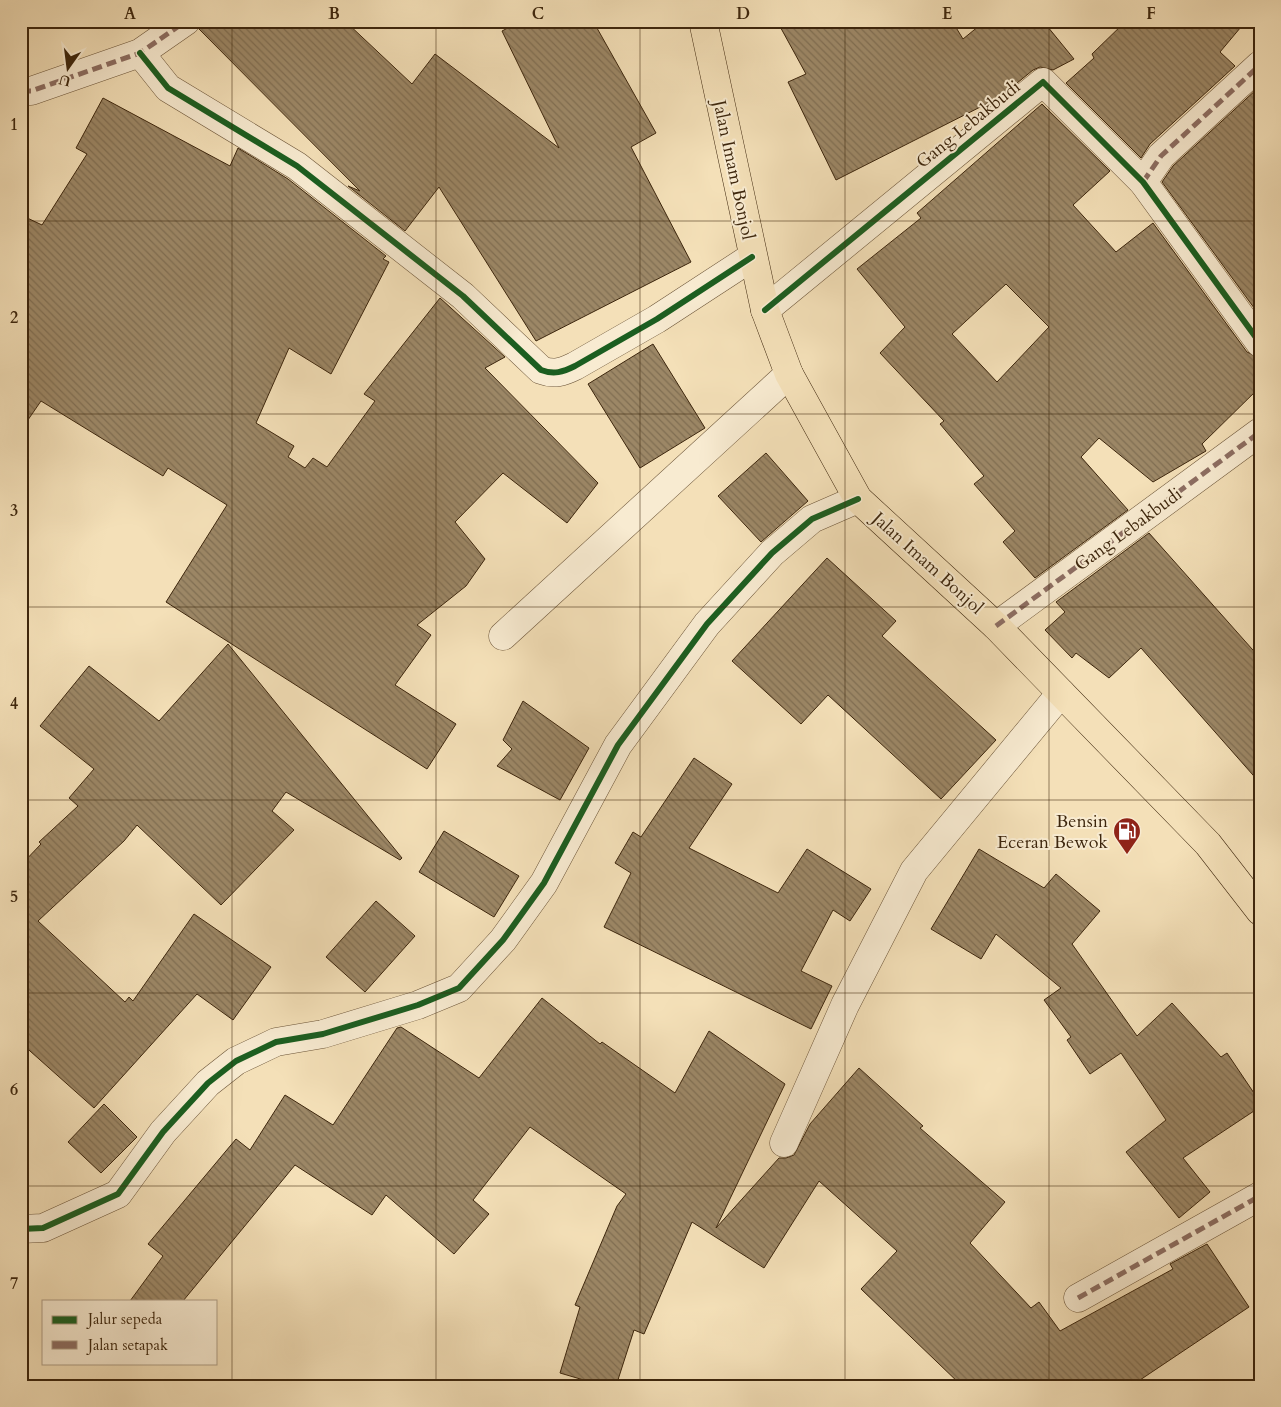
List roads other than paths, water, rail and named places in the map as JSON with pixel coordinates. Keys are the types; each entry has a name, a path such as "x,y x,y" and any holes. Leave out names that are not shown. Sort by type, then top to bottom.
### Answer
{"highway":[{"name":"Jalan Imam Bonjol","path":"703,21 752,257 765,310 789,374 858,499 996,626 1208,844 1260,912"}],"street":[{"path":"21,91 31,91 140,53 186,21"},
{"path":"140,53 168,88 305,172 463,296 541,370 549,373 561,373 592,357 657,319 752,257"},
{"path":"1143,182 1161,156 1260,66"},
{"name":"Gang Lebakbudi","path":"765,310 1043,82 1143,182 1260,343"},
{"path":"503,636 789,374"},
{"name":"Gang Lebakbudi","path":"996,626 1260,432"},
{"path":"21,1228 43,1228 118,1194 163,1132 208,1083 236,1061 276,1042 323,1034 418,1006 459,988 503,940 544,883 618,745 707,624 772,553 812,519 858,499"},
{"path":"784,1143 845,1005 914,871 1061,693"},
{"path":"1078,1298 1260,1196"}],"place":[{"name":"Bensin Eceran Bewok","path":"1127,855"}]}
